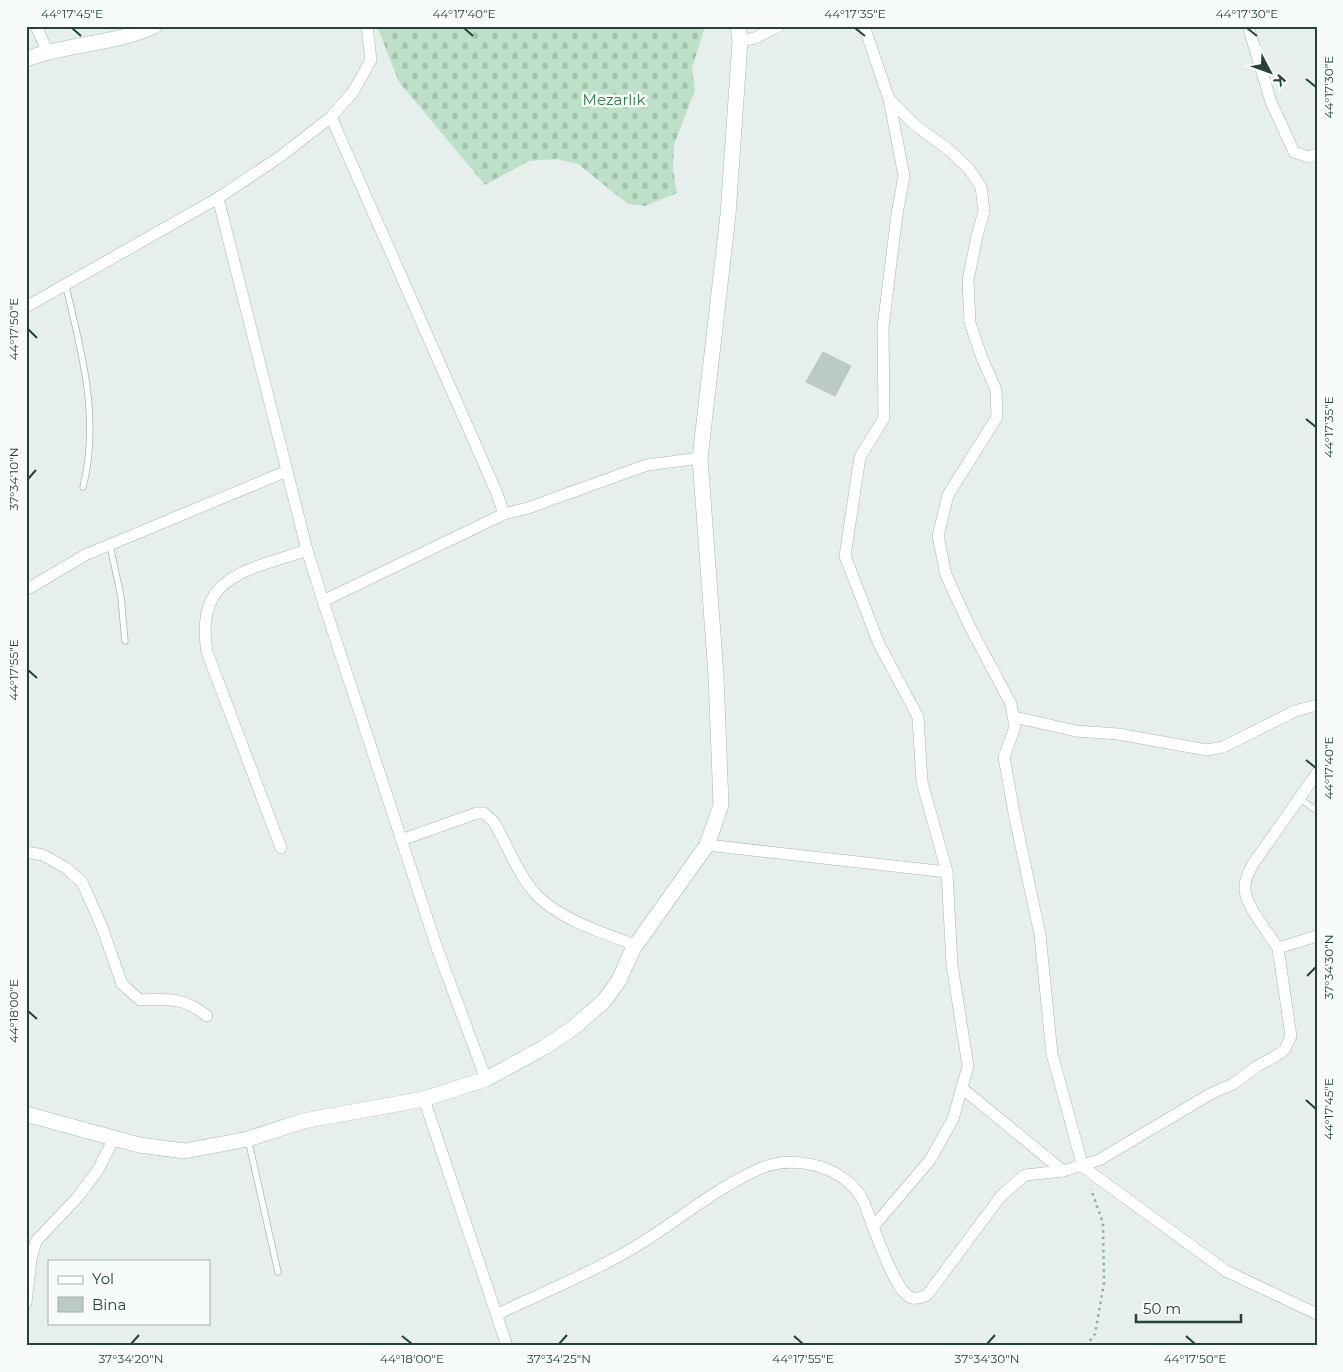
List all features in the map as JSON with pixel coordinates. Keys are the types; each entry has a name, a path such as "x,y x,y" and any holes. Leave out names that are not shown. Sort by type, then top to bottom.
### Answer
{"street":[{"path":"36,26 47,50"},
{"path":"26,59 47,50 137,34 154,26"},
{"path":"26,307 66,287 218,198 281,156 331,117 354,92 371,60 367,26"},
{"path":"26,1114 139,1145 185,1151 248,1140 303,1121 424,1099 486,1079 545,1046 572,1028 604,1001 619,980 636,945 707,845 716,825 721,806 716,675 700,458 728,215 739,33 755,38 779,26"},
{"path":"864,26 889,99 904,176 882,327 884,418 860,458 845,556 879,644 918,717 922,782 947,872 952,965 968,1066 953,1120 930,1160 873,1227"},
{"path":"1248,26 1271,102 1294,152 1309,157 1317,154"},
{"path":"889,99 916,126 948,149 969,169 981,187 984,211 968,280 970,322 982,358 996,390 997,418 948,496 938,536 946,574 970,627 1011,704 1014,717 1016,727 1004,757 1040,935 1052,1054 1083,1166 1226,1271 1317,1314"},
{"path":"331,117 492,482 504,514"},
{"path":"218,198 307,550 322,601 437,948 486,1079"},
{"path":"322,601 504,514 528,508 647,465 700,458"},
{"path":"26,590 85,556 287,471"},
{"path":"280,848 207,652 204,632 210,602 216,591 232,576 307,550"},
{"path":"1014,717 1076,731 1118,734 1208,750 1223,747 1295,711 1317,705"},
{"path":"498,1314 629,1251 689,1210 758,1169 784,1163 812,1164 837,1174 860,1195 891,1271 903,1292 911,1298 920,1298 928,1295 1001,1196 1025,1175 1063,1171 1099,1160 1212,1093 1233,1084 1285,1049 1291,1036 1278,948 1250,904 1245,891 1246,877 1253,864 1317,773"},
{"path":"401,840 477,813 484,813 494,822 532,891 542,901 575,920 636,945"},
{"path":"707,845 947,872"},
{"path":"26,852 43,854 66,868 82,882 102,927 122,984 140,1000 176,998 197,1007 207,1016"},
{"path":"1278,948 1317,936"},
{"path":"963,1089 1063,1171"},
{"path":"424,1099 498,1314 507,1346"},
{"path":"26,1303 36,1241 77,1198 98,1170 114,1138"}],"lane":[{"path":"66,287 82,358 91,424 90,450 83,487"},
{"path":"110,545 121,597 124,641"},
{"path":"1299,798 1317,811"},
{"path":"248,1140 278,1272"}],"path":[{"path":"1083,1166 1103,1223 1104,1283 1094,1334 1086,1346"}],"green space":[{"name":"Mezarlık","path":"377,26 705,26 692,68 695,90 674,145 673,170 677,193 645,206 628,204 578,164 556,159 529,161 485,185 399,82"}],"building":[{"path":"823,352 851,366 835,396 806,382"}]}
